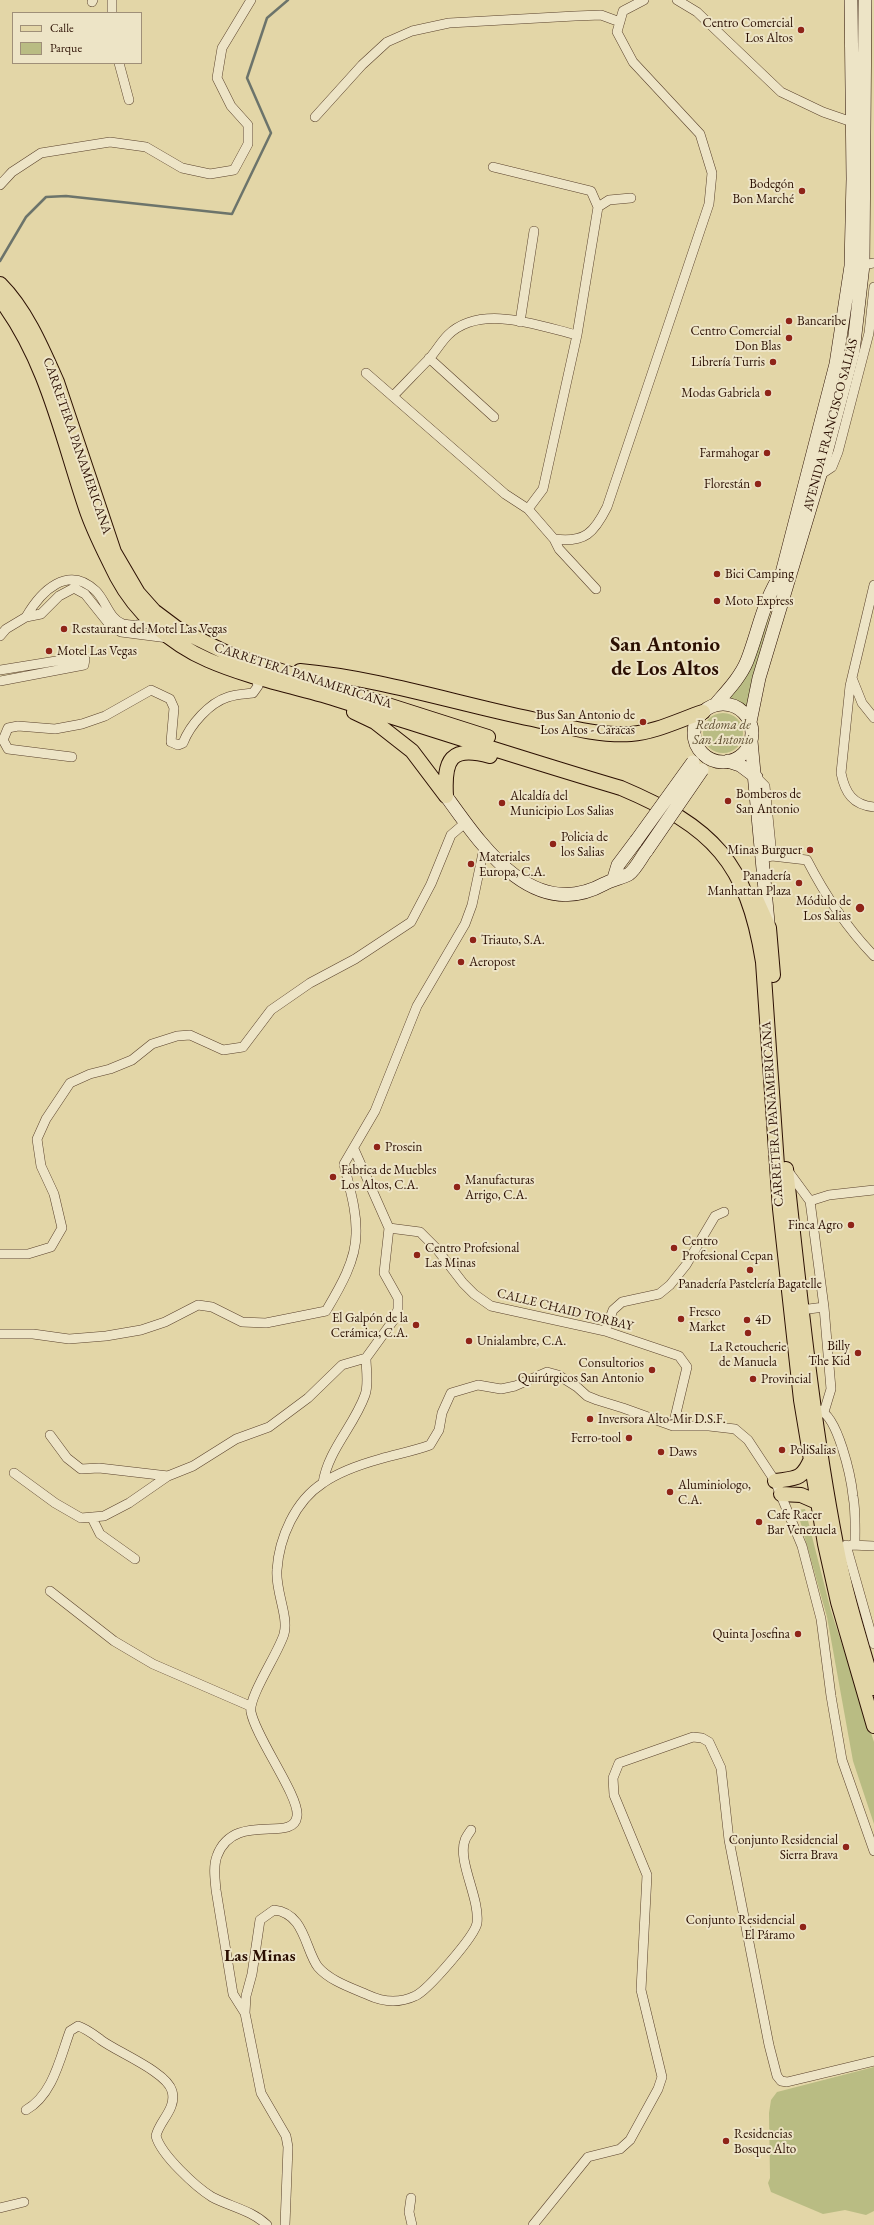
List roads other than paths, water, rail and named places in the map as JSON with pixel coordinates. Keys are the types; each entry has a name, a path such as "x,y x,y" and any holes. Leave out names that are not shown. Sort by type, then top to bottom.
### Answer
{"main road":[{"name":"CARRETERA PANAMERICANA","path":"0,284 14,300 46,356 57,382 114,552 138,593 154,611 184,633 230,655 627,781 662,795 690,812 720,837 734,856 769,928 786,1169 801,1310 846,1545 848,1599 874,1688"},
{"name":"CARRETERA PANAMERICANA","path":"0,299 13,318 39,367 89,516 107,558 125,592 151,622 207,660 256,677 305,689 621,788 653,802 692,825 713,843 727,860 750,904 763,962 780,1209 801,1400 817,1502 838,1602 874,1726"},
{"path":"271,668 344,675 466,705 600,734 632,734 662,728 709,709"},
{"path":"305,689 375,722 412,751 446,796"},
{"path":"446,796 445,772 452,758 461,753 475,752 502,759 531,760"},
{"path":"778,1488 798,1478 805,1472 811,1459"},
{"path":"778,1488 817,1502"}],"street":[{"path":"112,0 112,12"},
{"path":"0,185 12,172 41,153 110,142 146,147 182,168 210,174 234,170 248,144 248,125 231,106 217,78 222,48 251,0"},
{"path":"554,539 567,541 585,537 598,525 607,507 709,204 712,173 700,134 633,62 617,32 624,11 644,0"},
{"path":"677,0 697,12 781,92 852,122"},
{"path":"846,0 847,47 858,98"},
{"path":"851,0 857,42"},
{"path":"858,98 857,42 860,0"},
{"path":"858,98 865,0"},
{"path":"315,117 362,65 387,42 412,31 449,24 575,16 600,15 620,22"},
{"path":"119,64 130,100"},
{"name":"AVENIDA FRANCISCO SALIAS","path":"709,709 734,684 746,662 770,591 782,573 863,265 852,122 858,98"},
{"name":"AVENIDA FRANCISCO SALIAS","path":"750,722 758,678 820,475 853,352 863,265 858,98"},
{"path":"493,167 591,191 598,207 577,335 543,489 528,509"},
{"path":"598,207 609,200 631,198"},
{"path":"520,322 534,231"},
{"path":"820,475 832,467 838,452 868,333 874,287"},
{"path":"393,396 429,358 449,334 465,323 489,318 520,322 577,335"},
{"path":"429,358 494,417"},
{"path":"366,373 505,494 528,509 554,539 559,549 596,589"},
{"path":"26,617 34,602 50,587 73,579 80,580 97,592 113,616 123,624 139,625 151,622"},
{"path":"874,585 852,678 841,773 843,785 849,796 858,803 874,807"},
{"path":"0,636 6,629 26,617 41,614 59,596 74,588 85,594 109,624 121,632 174,639"},
{"path":"0,670 82,657 85,659 84,665 0,681"},
{"path":"72,757 8,749 3,740 8,728 18,726 55,729 82,724 105,716 151,690 170,699 174,712 171,742 178,745 183,743 194,722 202,714 227,697 253,693 258,686 256,677"},
{"path":"852,678 862,703 874,718"},
{"path":"446,796 484,848 517,879 531,887 546,892 578,894 595,889 614,878 629,874 647,850 698,766 697,744 694,733 697,722 709,709 731,705 746,714 752,731 751,741 768,857 769,928"},
{"path":"728,762 742,754 751,741"},
{"path":"697,744 703,754 713,760 740,765 756,777"},
{"path":"614,878 618,865 636,841 698,766 713,760"},
{"path":"0,1254 28,1254 51,1247 62,1228 54,1194 41,1166 38,1139 46,1119 70,1083 90,1074 110,1069 132,1060 152,1044 177,1036 190,1035 223,1050 243,1047 271,1010 310,984 355,959 410,922 431,884 451,835 465,823"},
{"path":"0,1334 33,1334 83,1339 106,1336 142,1330 159,1324 198,1305 212,1307 242,1322 266,1323 326,1311 338,1292 351,1262 357,1235 354,1209 344,1164 375,1112 417,1006 465,924 472,904 484,848"},
{"path":"768,857 807,860 836,909 860,942 874,956"},
{"path":"323,1483 325,1466 354,1418 365,1394 366,1358 395,1318 398,1309 398,1298 384,1273 389,1228 354,1149"},
{"path":"786,1169 810,1201 824,1308 831,1389 819,1410 838,1435 846,1461 854,1496 846,1545 874,1644"},
{"path":"810,1201 829,1195 874,1190"},
{"path":"605,1331 613,1310 622,1302 659,1294 670,1285 686,1265 715,1216 724,1212"},
{"name":"CALLE CHAID TORBAY","path":"389,1228 420,1232 436,1248 463,1283 474,1294 491,1306 605,1331 679,1356 687,1367 673,1426"},
{"path":"801,1310 824,1308"},
{"path":"14,1473 81,1518 104,1516 129,1503 168,1476 192,1466 236,1439 269,1427 308,1398 342,1365 366,1358"},
{"path":"245,2013 233,1994 228,1970 216,1890 217,1856 226,1842 237,1834 256,1828 286,1829 296,1822 298,1815 292,1797 255,1726 250,1706 285,1632 276,1573 282,1543 293,1516 323,1483 378,1460 430,1445 439,1430 442,1413 450,1393 478,1385 501,1389 515,1386 547,1372 558,1375 577,1387 587,1396 596,1400 673,1426 709,1426 735,1429 748,1440 778,1488 792,1519 811,1575 821,1619 831,1696 842,1760 874,1851"},
{"path":"50,1435 67,1458 81,1469 99,1468 168,1476"},
{"path":"92,1518 100,1534 135,1559"},
{"path":"846,1545 874,1546"},
{"path":"50,1591 114,1641 153,1664 250,1706"},
{"path":"533,2225 588,2157 620,2149 630,2140 658,2089 662,2077 641,1990 647,1875 614,1795 613,1778 619,1763 629,1758 693,1737 702,1738 709,1742 721,1768 729,1840 769,2045 777,2076 781,2081 787,2082 874,2061"},
{"path":"285,2225 288,2147 286,2136 261,2093 245,2013 246,1996 252,1974 260,1920 274,1910 281,1911 290,1917 304,1935 318,1967 339,1982 373,1997 393,2002 416,1996 460,1951 476,1925 478,1910 463,1852 465,1840 472,1830"},
{"path":"26,2110 40,2101 46,2092 70,2031 78,2026 84,2028 156,2073 167,2083 172,2091 172,2099 167,2116 157,2131 156,2136 172,2161 193,2182 212,2196 260,2218 267,2225"},
{"path":"411,2198 409,2212 412,2225"},
{"path":"0,2208 24,2202"}],"waterway":[{"path":"0,261 26,217 46,197 66,196 232,214 271,133 247,78 267,18 288,0"}],"place":[{"name":"Centro Comercial Los Altos","path":"801,30"},
{"name":"Bodegón Bon Marché","path":"802,191"},
{"name":"Bancaribe","path":"789,321"},
{"name":"Centro Comercial Don Blas","path":"789,338"},
{"name":"Librería Turris","path":"773,362"},
{"name":"Modas Gabriela","path":"768,393"},
{"name":"Farmahogar","path":"767,453"},
{"name":"Florestán","path":"758,484"},
{"name":"Bici Camping","path":"717,574"},
{"name":"Moto Express","path":"717,601"},
{"name":"Restaurant del Motel Las Vegas","path":"64,629"},
{"name":"Motel Las Vegas","path":"49,651"},
{"name":"Bus San Antonio de Los Altos - Caracas","path":"643,722"},
{"name":"Bomberos de San Antonio","path":"728,801"},
{"name":"Alcaldía del Municipio Los Salias","path":"502,803"},
{"name":"Policia de los Salias","path":"553,844"},
{"name":"Minas Burguer","path":"810,850"},
{"name":"Materiales Europa, C.A.","path":"471,864"},
{"name":"Panadería Manhattan Plaza","path":"799,883"},
{"name":"Módulo de Los Salias","path":"860,908"},
{"name":"Triauto, S.A.","path":"473,940"},
{"name":"Aeropost","path":"461,962"},
{"name":"Prosein","path":"377,1147"},
{"name":"Fabrica de Muebles Los Altos, C.A.","path":"333,1177"},
{"name":"Manufacturas Arrigo, C.A.","path":"457,1187"},
{"name":"Finca Agro","path":"851,1225"},
{"name":"Centro Profesional Cepan","path":"674,1248"},
{"name":"Centro Profesional Las Minas","path":"417,1255"},
{"name":"Panadería Pastelería Bagatelle","path":"750,1270"},
{"name":"Fresco Market","path":"681,1319"},
{"name":"4D","path":"747,1320"},
{"name":"El Galpón de la Cerámica, C.A.","path":"416,1325"},
{"name":"La Retoucherie de Manuela","path":"748,1333"},
{"name":"Unialambre, C.A.","path":"469,1341"},
{"name":"Billy The Kid","path":"858,1353"},
{"name":"Consultorios Quirúrgicos San Antonio","path":"652,1370"},
{"name":"Provincial","path":"753,1379"},
{"name":"Inversora Alto-Mir D.S.F.","path":"590,1419"},
{"name":"Ferro-tool","path":"629,1438"},
{"name":"PoliSalias","path":"782,1450"},
{"name":"Daws","path":"661,1452"},
{"name":"Aluminiologo, C.A.","path":"670,1492"},
{"name":"Cafe Racer Bar Venezuela","path":"759,1522"},
{"name":"Quinta Josefina","path":"798,1634"},
{"name":"Conjunto Residencial Sierra Brava","path":"846,1847"},
{"name":"Conjunto Residencial El Páramo","path":"803,1927"},
{"name":"Residencias Bosque Alto","path":"726,2141"}],"district":[{"name":"San Antonio de Los Altos","path":"665,657"},
{"name":"Las Minas","path":"260,1956"}],"park label":[{"name":"Redoma de San Antonio","path":"723,732"}]}
